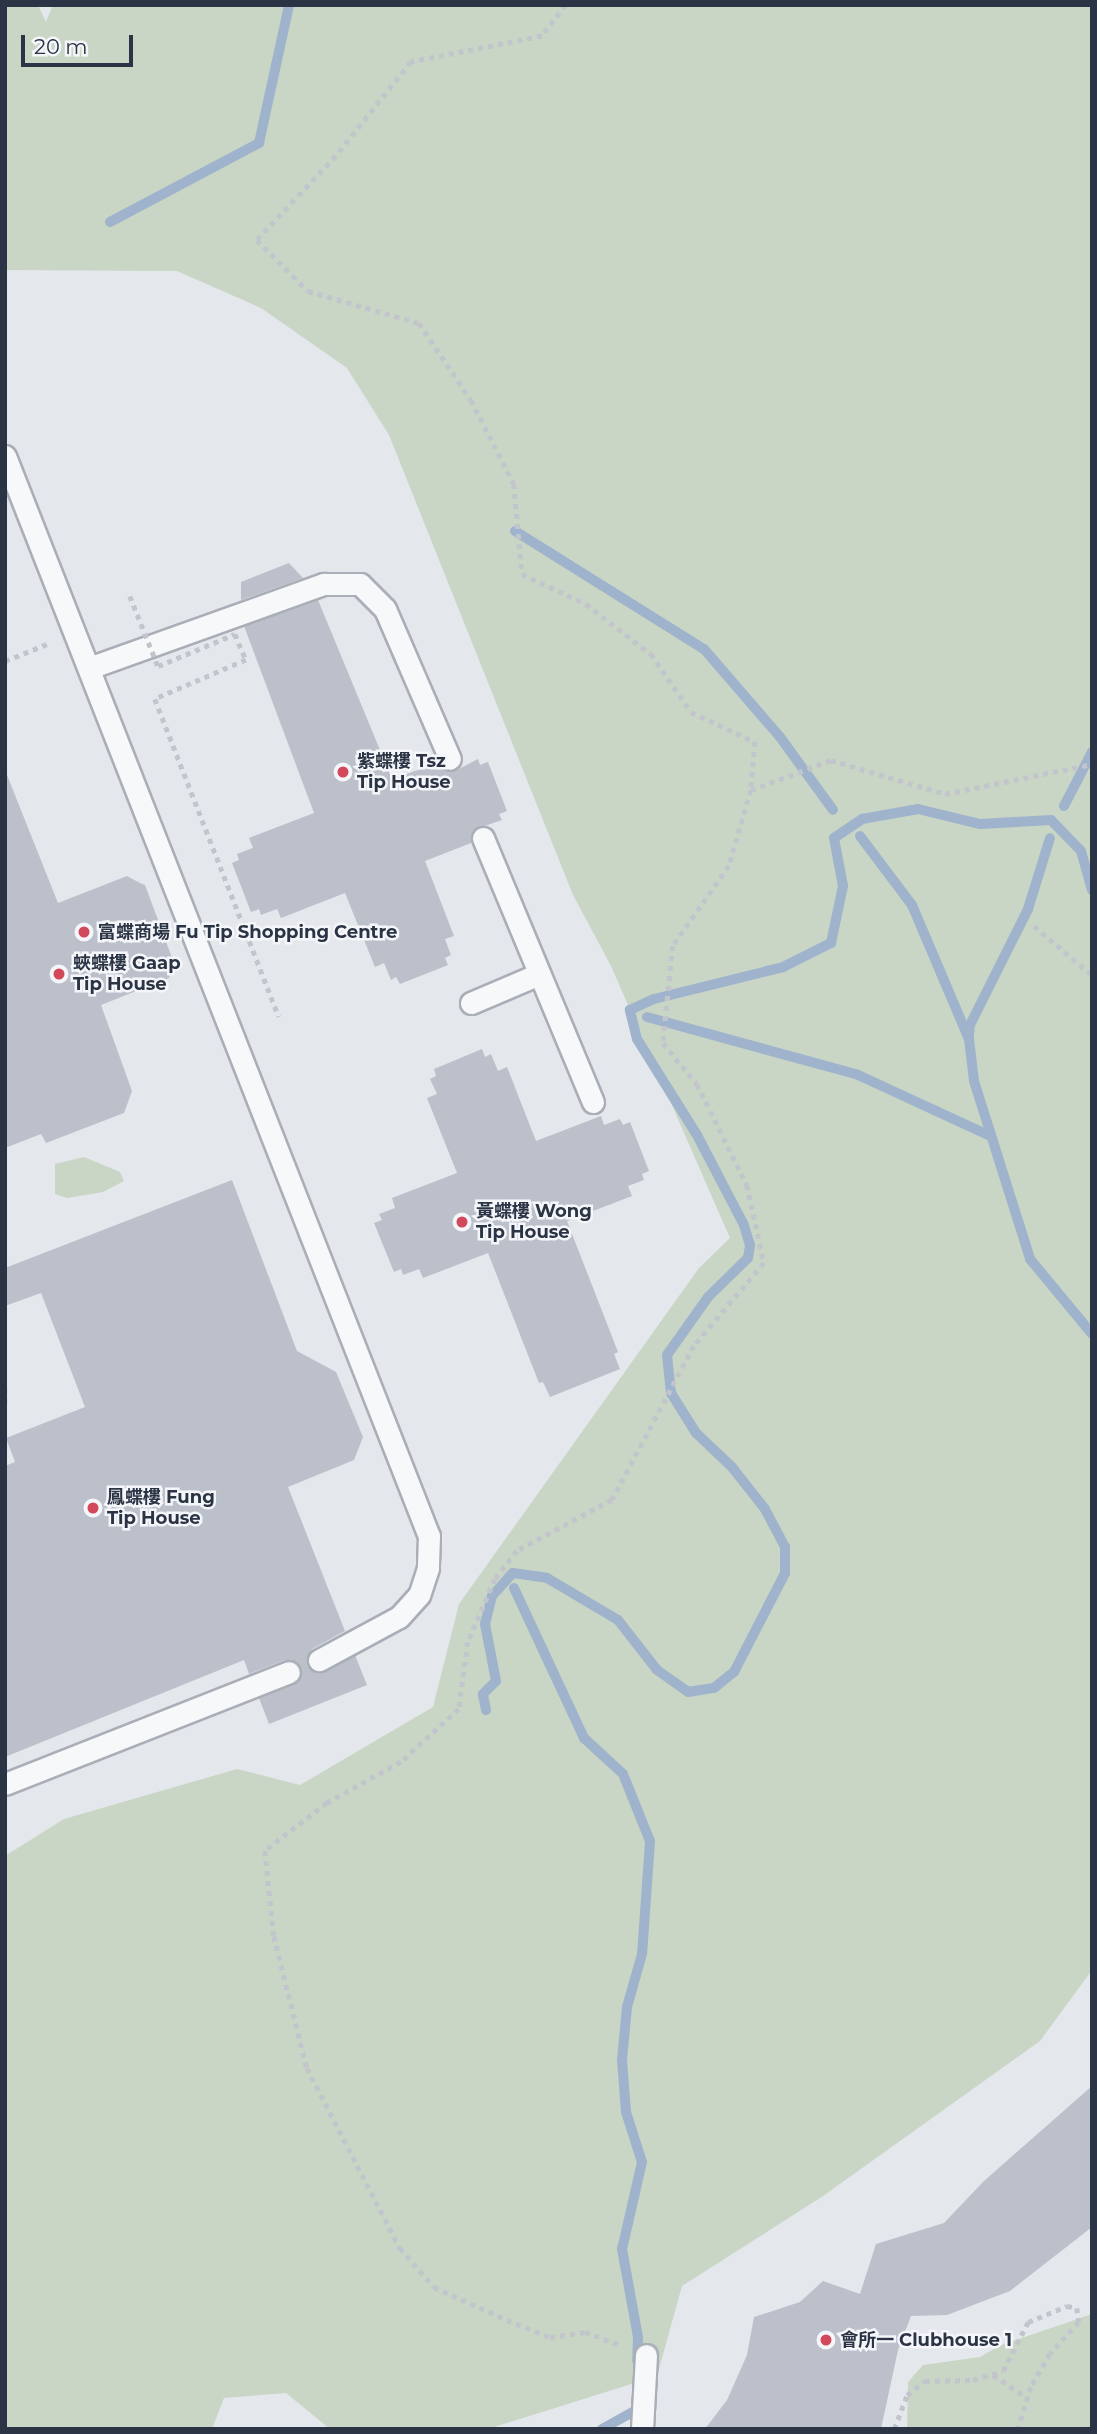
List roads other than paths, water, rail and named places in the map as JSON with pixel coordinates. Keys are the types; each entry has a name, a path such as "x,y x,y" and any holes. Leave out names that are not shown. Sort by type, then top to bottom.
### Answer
{"lane":[{"path":"5,456 429,1536 428,1568 419,1595 399,1617 319,1660"},
{"path":"89,668 324,584 360,584 385,609 450,759"},
{"path":"483,838 593,1102"},
{"path":"471,1003 538,974"},
{"path":"5,1784 289,1672"},
{"path":"642,2429 646,2355"}],"waterway":[{"path":"110,222 259,143 289,5"},
{"path":"515,531 704,649 780,737 833,810"},
{"path":"1064,806 1092,752"},
{"path":"486,1710 483,1694 496,1681 485,1624 492,1596 513,1573 547,1578 618,1620 657,1670 688,1692 714,1688 734,1672 785,1573 785,1547 765,1509 732,1467 696,1433 671,1393 667,1355 708,1297 748,1258 750,1245 744,1225 697,1135 637,1039 630,1010 654,999 783,967 831,943 843,886 834,838 862,819 918,809 980,824 1051,820 1081,851 1092,890"},
{"path":"860,836 912,905 969,1039 974,1081 1030,1259 1092,1334"},
{"path":"969,1035 970,1025 1028,909 1050,838"},
{"path":"647,1017 856,1074 990,1136"},
{"path":"514,1588 584,1738 623,1774 650,1841 642,1954 627,2007 622,2060 626,2112 642,2162 622,2249 638,2337 637,2361"},
{"path":"602,2429 636,2410 636,2401"}],"place":[{"name":"紫蝶樓 Tsz Tip House","path":"343,772"},
{"name":"富蝶商場 Fu Tip Shopping Centre","path":"84,932"},
{"name":"蛺蝶樓 Gaap Tip House","path":"59,974"},
{"name":"黃蝶樓 Wong Tip House","path":"462,1222"},
{"name":"鳳蝶樓 Fung Tip House","path":"93,1508"},
{"name":"會所一 Clubhouse 1","path":"826,2340"}]}
